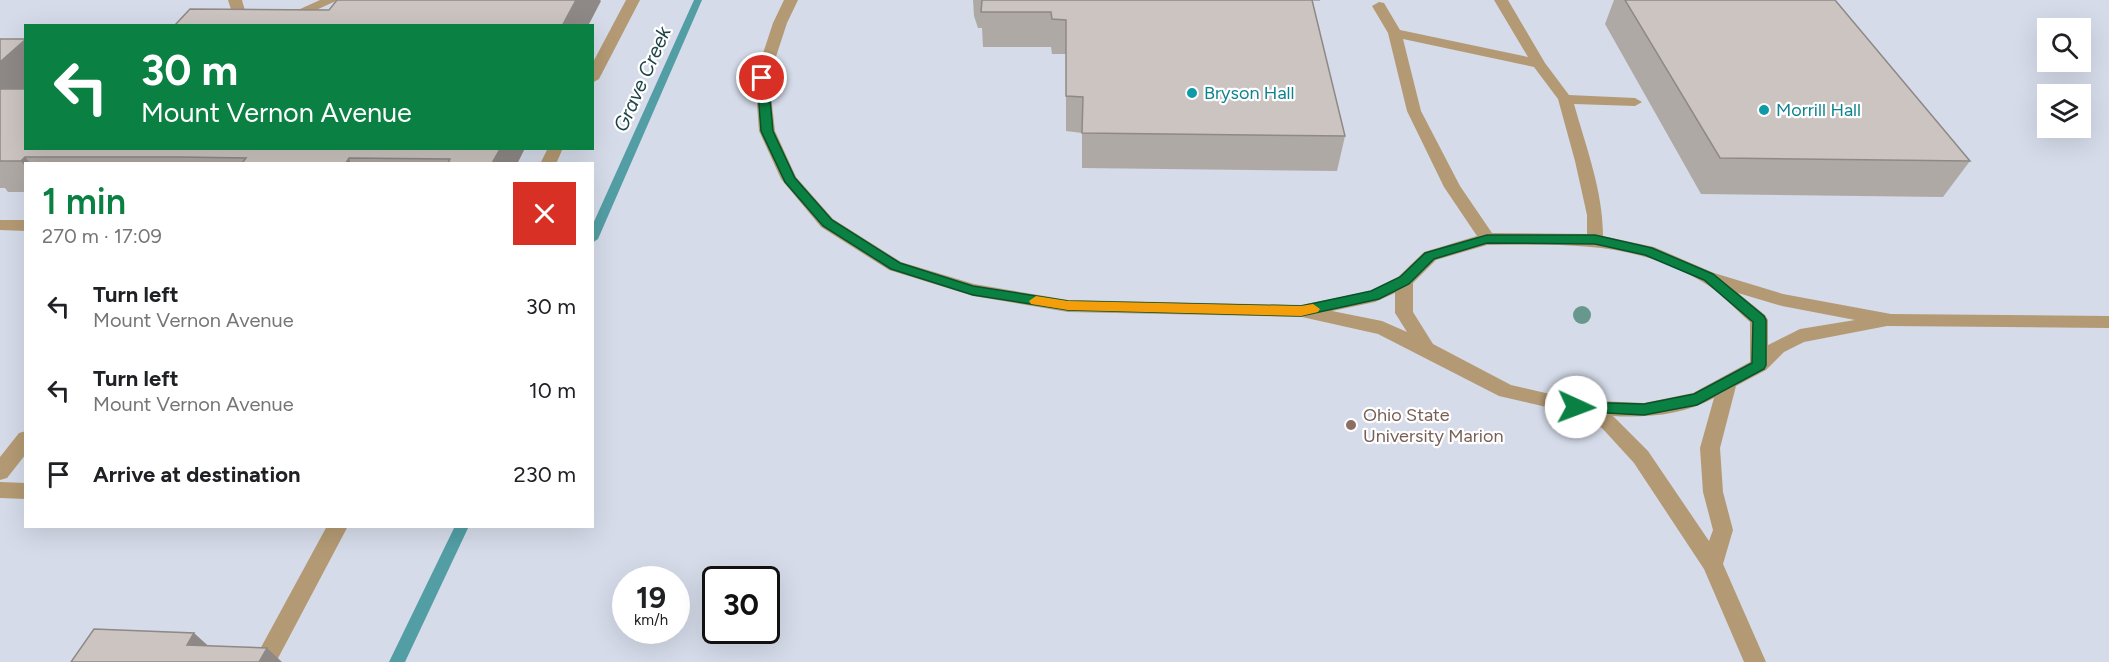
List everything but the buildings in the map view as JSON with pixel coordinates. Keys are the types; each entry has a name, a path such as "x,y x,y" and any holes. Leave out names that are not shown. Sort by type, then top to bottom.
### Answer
{"street":[{"path":"235,0 242,22 269,24 331,0"},
{"path":"594,75 633,0"},
{"path":"791,0 780,23 762,78 767,131 789,179 828,223 895,266 973,290 1068,306 1301,311 1375,296 1404,281 1430,256 1487,239 1595,240 1648,251 1708,277 1782,300 1891,320 2109,322"},
{"path":"1501,0 1539,64 1565,99 1583,161 1595,215 1595,240"},
{"path":"1380,6 1395,33 1414,111 1452,187 1487,239"},
{"path":"1395,33 1539,64"},
{"path":"1565,99 1635,102"},
{"path":"0,225 24,226"},
{"path":"1708,277 1760,320 1759,365"},
{"path":"1404,281 1404,313 1427,349"},
{"path":"1301,311 1335,320 1382,328 1506,391 1576,407 1644,410 1697,399 1759,365 1778,347 1800,336 1891,320"},
{"path":"1712,564 1723,530 1713,492 1710,448 1728,382"},
{"path":"1576,407 1609,423 1641,457 1712,564 1755,662"},
{"path":"0,472 24,442"},
{"path":"0,490 24,491"},
{"path":"264,662 337,528"}],"shaded area":[{"name":"Ohio State University Marion","path":"0,0 2109,0 2109,662 0,662"}],"waterway":[{"name":"Grave Creek","path":"594,234 698,0"},
{"name":"Grave Creek","path":"397,662 461,528"}],"slow traffic":[{"path":"1036,301 1068,306 1301,311 1313,309"}],"place":[{"name":"Bryson Hall","path":"1192,93"},
{"name":"Morrill Hall","path":"1764,110"},
{"name":"Ohio State University Marion","path":"1351,425"}],"route":[{"path":"762,78 767,131 789,179 828,223 895,266 973,290 1068,306 1301,311 1375,296 1404,281 1430,256 1487,239 1595,240 1648,251 1708,277 1760,320 1759,365 1697,399 1644,410 1576,407"}]}
